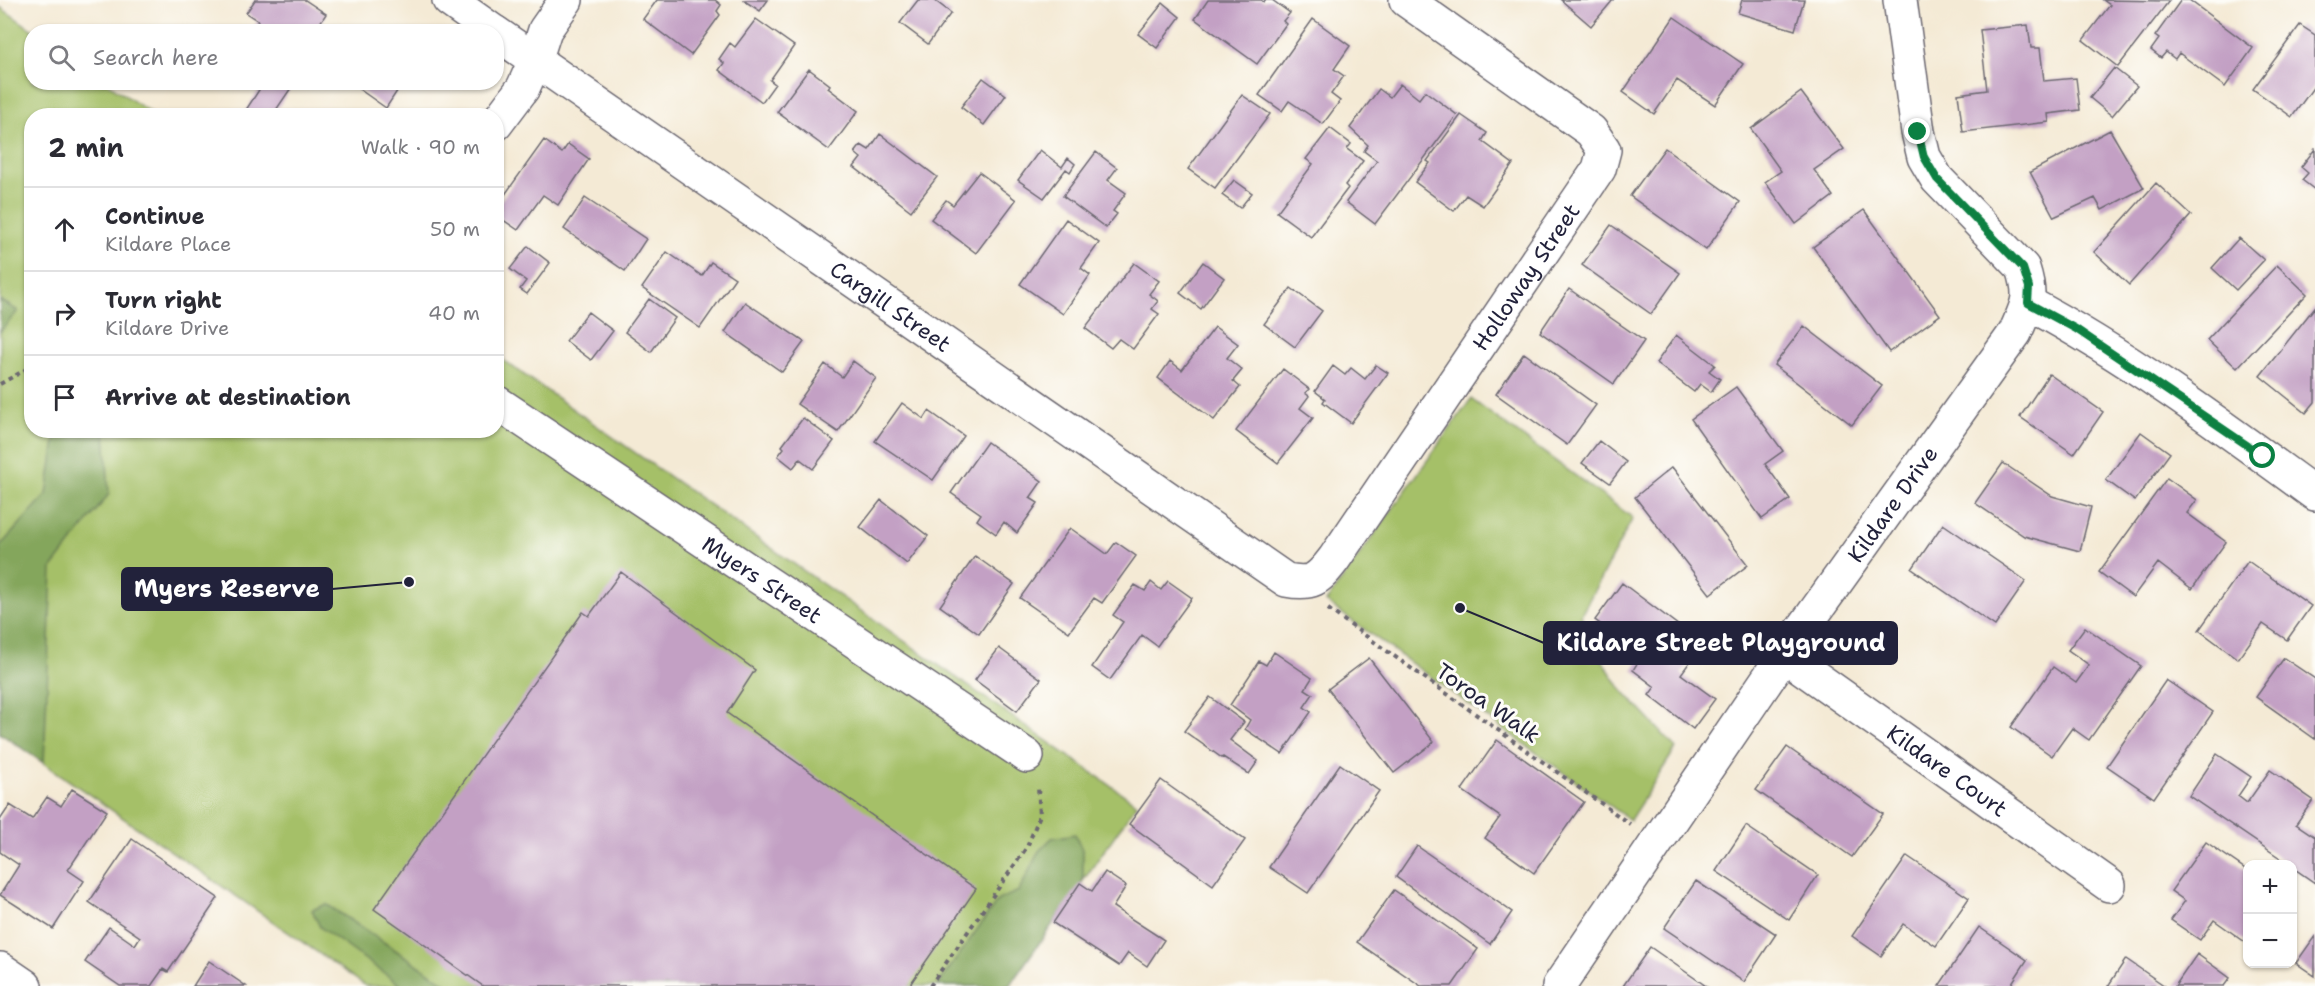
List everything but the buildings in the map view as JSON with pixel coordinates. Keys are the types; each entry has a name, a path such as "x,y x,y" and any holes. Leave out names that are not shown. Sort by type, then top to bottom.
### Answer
{"street":[{"name":"Cargill Street","path":"449,0 484,24"},
{"path":"504,113 523,88 535,62 545,30 566,0"},
{"name":"Holloway Street","path":"1286,580 1303,584 1316,579 1334,559 1599,169 1604,150 1592,130 1406,0"},
{"name":"Kildare Drive","path":"1559,986 1785,655 2015,333 2028,303 2029,287 2023,268 1937,179 1924,157 1918,132 1900,0"},
{"name":"Cargill Street","path":"504,39 1286,580"},
{"path":"2028,303 2076,329 2315,494"},
{"name":"Myers Street","path":"504,407 1027,756"},
{"name":"Kildare Court","path":"1785,655 2109,885"},
{"path":"0,969 25,986"}],"path":[{"path":"0,384 24,370"},
{"name":"Toroa Walk","path":"1322,605 1635,827"},
{"path":"930,986 1027,847 1036,826 1040,815 1038,784 1027,756"}],"green space":[{"path":"0,7 24,24 24,90 117,90 144,108 24,108 24,438 504,438 504,361 1137,804 1009,986 366,986 0,733"},
{"path":"0,300 18,311 0,332"},
{"path":"1471,399 1633,518 1581,615 1594,648 1621,689 1676,748 1630,820 1326,602"},
{"path":"55,438 105,438 109,494 52,568 44,763 0,733 0,546 47,494"},
{"path":"1075,834 1083,852 1083,881 1009,986 937,986 998,900 1019,891 1039,851 1052,838"},
{"path":"326,904 450,986 402,986 320,927 312,910"}],"place":[{"name":"Myers Reserve","path":"409,582"},
{"name":"Kildare Street Playground","path":"1460,608"}],"route":[{"path":"1918,132 1924,157 1937,179 2023,268 2029,287 2028,303 2076,329 2263,456"}]}
